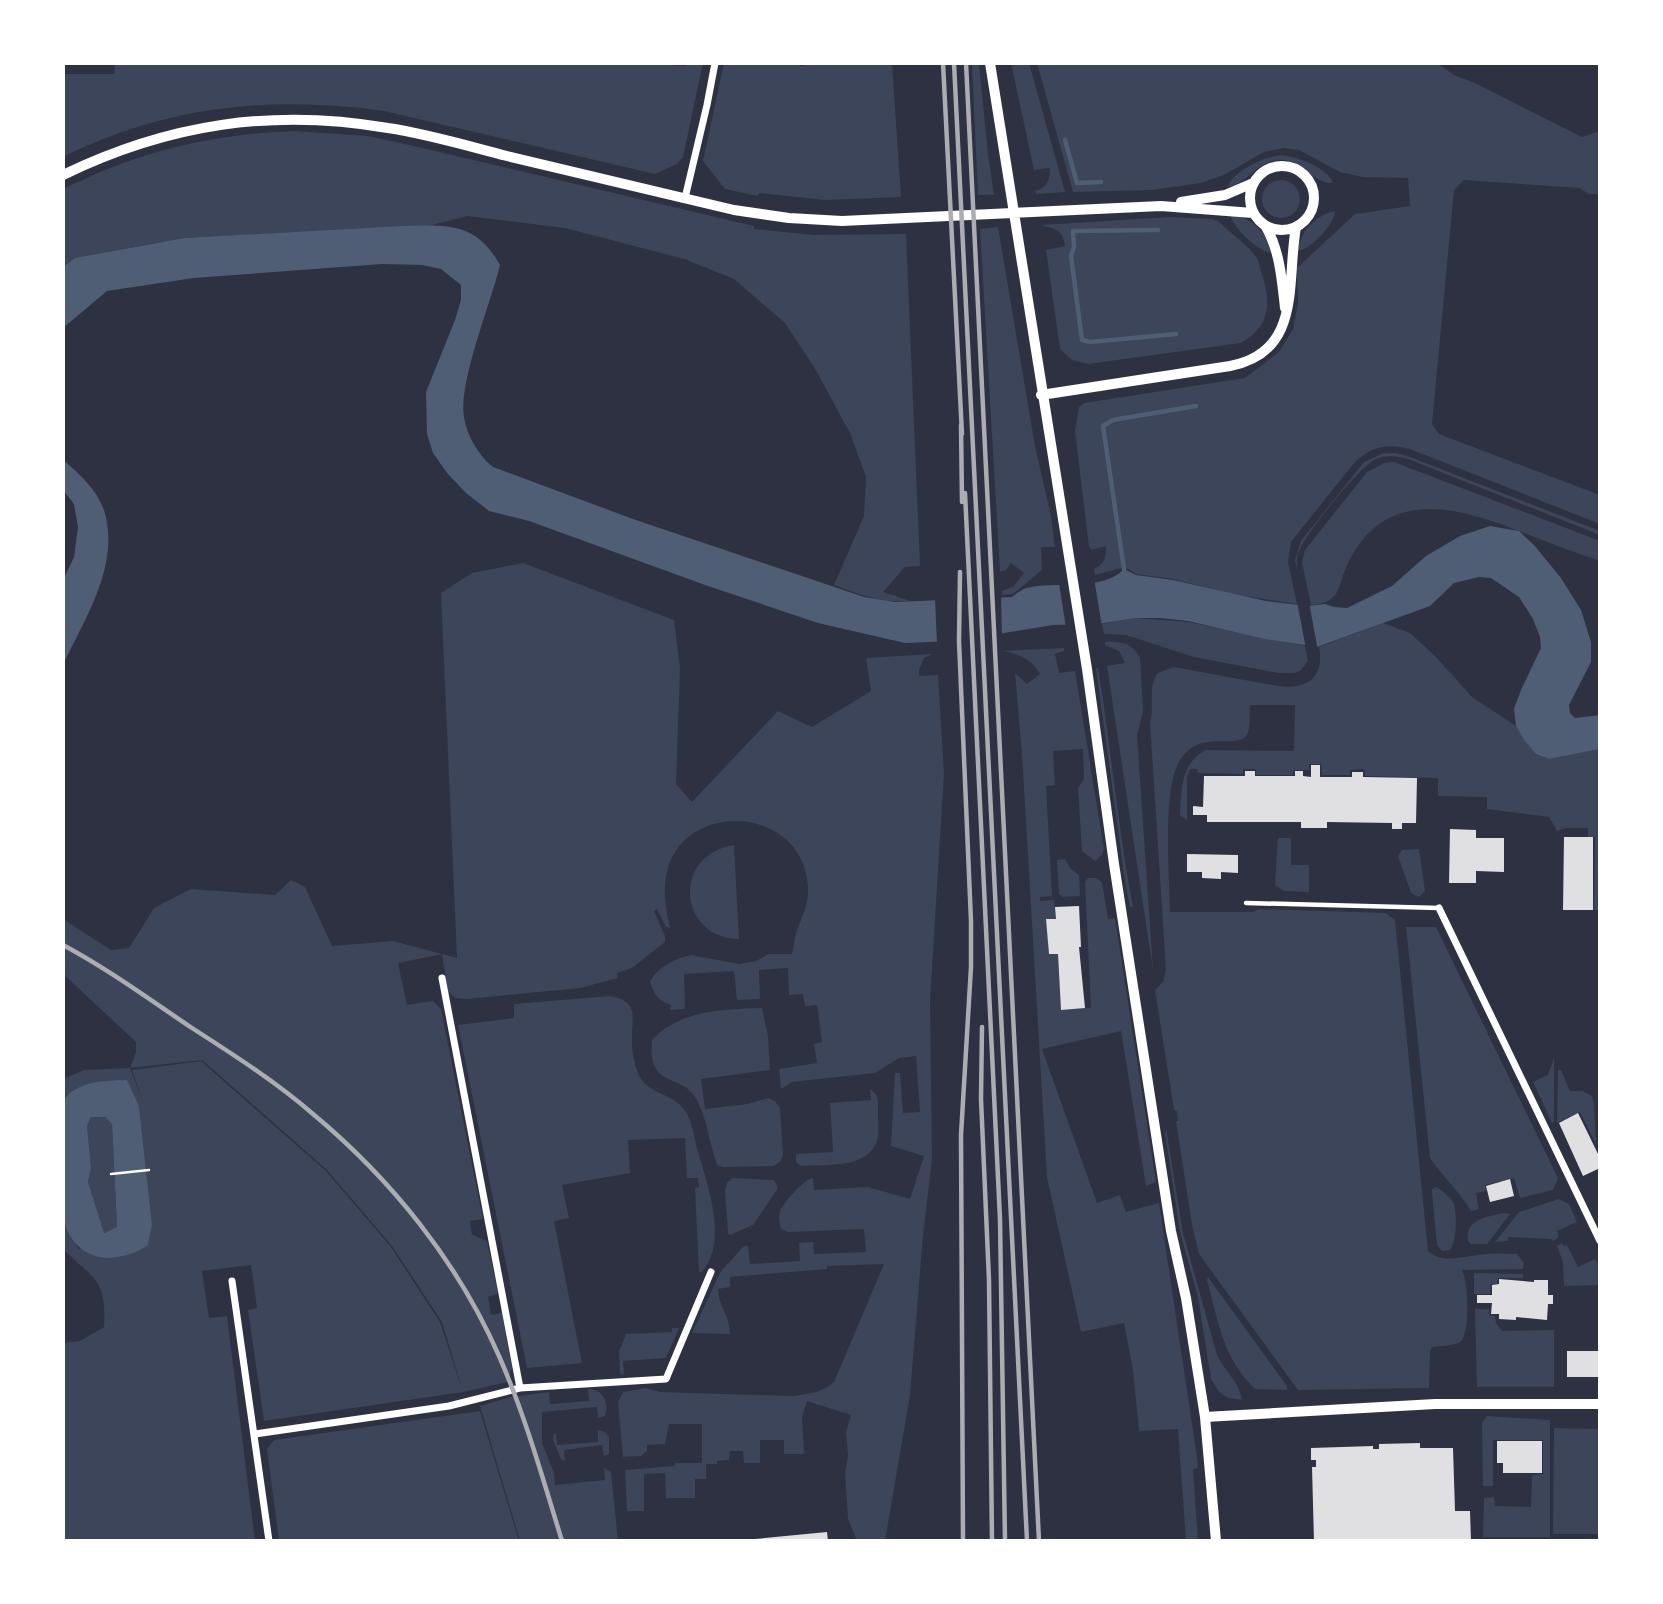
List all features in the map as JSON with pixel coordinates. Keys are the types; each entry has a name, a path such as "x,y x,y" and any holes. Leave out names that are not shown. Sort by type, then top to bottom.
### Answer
{"street":[{"path":"685,198 715,63"},
{"path":"990,63 1041,395 1087,669 1114,864 1171,1231 1186,1298 1205,1417 1216,1541"},
{"path":"63,175 142,142 186,130 264,120 309,119 391,128 758,214 820,220 1161,206 1226,195 1253,183"},
{"path":"1266,227 1281,231 1296,228 1307,219 1314,202 1314,191 1303,174 1295,169 1276,166 1259,175 1250,193 1253,214 1273,239 1285,321"},
{"path":"1161,206 1253,214"},
{"path":"1041,395 1246,362 1268,348 1285,321 1291,294 1291,258 1296,228"},
{"path":"1439,908 1600,1241"},
{"path":"442,978 520,1388"},
{"path":"255,1434 449,1406 520,1388 666,1379 711,1272"},
{"path":"232,1281 269,1541"},
{"path":"1205,1417 1435,1404 1600,1404"}],"lane":[{"path":"1246,903 1439,908"}],"path":[{"path":"111,1174 149,1170"}],"shaded area":[{"path":"115,63 635,63 686,66 686,63 703,63 683,157 677,164 655,174 384,111 301,104 260,105 180,116 141,126 63,157 63,74 114,74"},
{"path":"724,63 799,63 800,66 818,63 892,63 901,197 826,200 759,193 758,196 725,189 703,161"},
{"path":"972,63 979,63 994,195 978,195"},
{"path":"1011,63 1029,63 1065,192 1036,194 1035,191 1047,183 1050,168 1034,170"},
{"path":"1037,63 1437,63 1454,75 1582,137 1600,131 1600,194 1589,194 1579,188 1464,180 1454,190 1432,424 1439,434 1600,495 1600,524 1410,449 1387,446 1368,452 1355,462 1291,542 1288,562 1297,604 1237,595 1173,579 1136,574 1125,567 1095,575 1094,569 1101,565 1106,546 1092,550 1089,547 1075,431 1079,407 1084,403 1245,378 1279,352 1293,329 1298,303 1297,268 1355,214 1410,206 1408,178 1363,177 1340,172 1299,150 1283,148 1264,152 1224,175 1201,183 1152,190 1073,192"},
{"path":"295,131 368,136 754,226 754,229 814,235 906,234 920,566 905,567 883,592 910,601 871,598 834,585 864,516 866,477 850,433 814,367 785,323 734,279 684,259 565,228 467,216 428,226 184,238 75,258 63,267 63,189 120,164 176,147 234,136"},
{"path":"1282,155 1319,168 1333,183 1318,179 1293,162 1277,160 1263,165 1241,182 1228,187 1236,175 1250,165"},
{"path":"1281,180 1295,185 1300,199 1295,213 1281,218 1267,213 1262,199 1267,185"},
{"path":"1335,211 1321,235 1309,246 1298,251 1302,237 1310,225 1321,216"},
{"path":"1230,214 1244,218 1257,227 1266,239 1271,253 1246,238"},
{"path":"1170,217 1218,221 1255,255 1267,302 1264,320 1259,328 1241,343 1088,364 1072,360 1060,349 1046,250 1065,246 1064,240 1057,231 1041,225"},
{"path":"403,226 459,229 481,241 500,265 470,364 463,402 464,417 474,445 493,467 633,519 864,597 895,602 1012,597 1026,588 1103,581 1124,569 1136,575 1173,580 1266,601 1347,608 1392,586 1426,556 1460,536 1490,526 1519,531 1561,578 1581,610 1591,642 1591,662 1569,705 1570,713 1575,718 1600,715 1600,749 1549,759 1536,754 1524,740 1516,726 1514,709 1541,648 1540,637 1533,619 1519,597 1491,578 1479,577 1454,583 1430,606 1317,647 1265,639 1188,621 1160,618 1053,625 955,641 905,643 818,623 529,521 489,511 447,473 433,453 427,434 426,392 461,300 461,285 441,269 422,265 382,264 194,278 107,291 63,328 63,267 75,258 184,238"},
{"path":"998,227 1055,547 1041,547 1042,570 1013,594 1002,595 1002,591 1013,587 1024,573 1011,563 1006,570 1000,572 980,229"},
{"path":"1384,453 1410,457 1600,531 1600,535 1408,459 1384,456 1359,473 1323,515 1299,552 1297,570 1295,560 1301,541 1364,462"},
{"path":"63,460 92,489 104,510 108,550 98,590 63,665 63,580 74,557 78,527 74,504 63,490"},
{"path":"1394,462 1600,541 1600,561 1475,516 1428,509 1405,512 1384,521 1365,537 1349,561 1338,591 1329,600 1311,605 1302,563 1305,550 1367,472 1384,463"},
{"path":"523,563 674,620 680,668 676,784 692,802 778,711 812,727 871,691 866,658 933,654 924,658 919,670 919,676 938,675 944,774 930,1001 932,1160 910,1395 885,1541 857,1541 848,1519 846,1432 851,1415 807,1401 802,1417 804,1454 784,1454 784,1440 760,1440 760,1463 744,1463 743,1451 730,1451 729,1460 706,1464 706,1479 695,1479 695,1498 666,1498 665,1473 644,1474 644,1511 627,1511 625,1470 675,1466 675,1463 702,1463 702,1424 669,1424 665,1444 647,1445 647,1451 641,1456 623,1457 618,1402 623,1392 646,1388 660,1392 793,1396 825,1389 834,1382 884,1264 827,1266 827,1269 730,1277 730,1287 718,1289 730,1334 692,1333 721,1271 744,1246 748,1246 750,1264 800,1261 799,1243 813,1242 814,1254 866,1252 864,1229 788,1232 781,1229 780,1211 794,1192 813,1178 814,1190 868,1187 910,1199 924,1156 891,1146 895,1073 900,1073 903,1113 920,1112 916,1056 899,1058 875,1073 792,1082 781,1089 779,1069 817,1063 814,1044 822,1042 817,1005 805,1006 803,994 789,995 788,968 759,970 760,999 737,1000 734,971 684,974 685,1009 670,1010 671,1005 660,999 653,990 650,981 658,971 685,956 739,964 756,961 769,954 792,954 808,893 801,859 784,838 762,826 737,821 712,825 689,837 673,857 665,885 670,928 666,927 657,909 654,911 665,942 632,968 617,973 618,978 580,988 455,998 448,992 442,954 457,958 441,593 472,573"},
{"path":"1136,618 1188,622 1305,646 1308,661 1300,671 1278,673 1194,657 1126,635 1104,634 1102,624"},
{"path":"1383,623 1410,633 1472,697 1516,726 1536,754 1549,759 1600,749 1600,910 1594,910 1595,837 1588,837 1588,828 1566,828 1557,831 1549,817 1487,809 1487,797 1438,796 1438,778 1365,776 1364,769 1350,770 1350,775 1322,775 1321,764 1309,764 1309,770 1294,770 1293,775 1256,775 1256,769 1243,769 1243,774 1198,773 1197,769 1190,769 1187,776 1187,820 1180,815 1182,787 1187,770 1205,750 1294,751 1295,705 1250,705 1249,729 1244,738 1204,743 1193,747 1183,756 1175,771 1169,802 1170,912 1252,912 1260,909 1386,913 1395,920 1428,1251 1449,1259 1517,1254 1524,1263 1523,1269 1462,1270 1467,1295 1466,1329 1460,1342 1432,1347 1429,1388 1298,1390 1199,1254 1192,1225 1176,1121 1177,1111 1174,1110 1155,990 1163,982 1166,970 1150,723 1152,690 1158,673 1174,667 1278,686 1305,684 1316,674 1319,667 1319,647"},
{"path":"1105,642 1126,644 1134,649 1140,658 1143,711 1137,735 1153,970 1107,666 1125,663 1119,651 1105,645"},
{"path":"1064,648 1064,651 1055,654 1059,673 1075,671 1104,849 1095,861 1082,851 1078,788 1084,779 1083,749 1053,751 1055,785 1046,786 1052,896 1040,897 1040,901 1054,900 1056,919 1047,920 1049,954 1058,954 1061,1009 1091,1008 1085,882 1088,878 1096,878 1102,882 1108,919 1115,918 1156,1182 1146,1186 1121,1031 1042,1049 1097,1203 1120,1195 1126,1212 1159,1203 1197,1457 1198,1468 1193,1469 1198,1541 1186,1541 1178,1429 1139,1431 1133,1370 1124,1323 1081,1332 1047,1177 1015,673 1027,684 1040,674 1025,658 1003,651"},
{"path":"1096,668 1103,698 1133,907 1130,907 1125,882"},
{"path":"1278,838 1291,838 1291,865 1309,865 1309,892 1284,891 1275,885"},
{"path":"734,845 739,939 719,935 704,925 694,911 690,895 692,879 700,864 714,852"},
{"path":"1419,849 1425,891 1419,897 1411,893 1398,856 1402,850"},
{"path":"1065,859 1070,868 1079,875 1080,896 1063,897 1059,894 1057,860"},
{"path":"291,880 305,887 332,946 393,941 442,954 398,963 407,1005 433,1001 441,1009 483,1219 470,1221 472,1235 487,1241 498,1293 488,1297 491,1315 502,1313 512,1368 508,1382 463,1392 442,1322 392,1246 327,1170 202,1060 130,1068 136,1052 136,1042 63,974 63,919 111,950 129,948 154,908 191,889 275,895"},
{"path":"1406,927 1436,927 1558,1178 1553,1190 1520,1198 1514,1178 1485,1185 1486,1191 1476,1193 1479,1209 1471,1211 1430,1158"},
{"path":"610,996 626,1002 632,1012 633,1053 642,1080 652,1089 678,1103 689,1117 710,1195 715,1228 714,1244 710,1259 702,1272 699,1272 695,1188 699,1187 698,1178 687,1178 685,1138 628,1140 630,1173 562,1185 569,1218 554,1221 582,1363 527,1368 458,1025 514,1018 514,1004"},
{"path":"762,1008 768,1036 770,1070 701,1079 705,1109 747,1104 768,1098 775,1101 780,1108 783,1155 781,1161 774,1166 723,1167 717,1165 705,1121 691,1091 660,1074 655,1067 652,1040 663,1030 689,1017 733,1009"},
{"path":"1554,1058 1552,1123 1533,1082 1548,1075"},
{"path":"201,1061 326,1171 391,1247 440,1322 463,1392 264,1421 248,1310 257,1308 251,1265 202,1271 209,1318 227,1316 255,1541 63,1541 63,1343 80,1341 104,1327 104,1311 103,1298 96,1281 63,1249 63,1208 68,1231 79,1249 152,1224 139,1106 127,1081 84,1085 63,1101 63,1079 84,1070 130,1068 142,1099 132,1070"},
{"path":"1558,1070 1561,1070 1570,1091 1583,1091 1592,1096 1596,1144 1580,1112 1557,1123"},
{"path":"127,1080 139,1106 152,1224 148,1245 128,1254 107,1258 89,1254 75,1243 68,1232 62,1188 63,1101 84,1085","holes":["91,1117 105,1117 112,1124 117,1227 104,1233 88,1182 91,1167 87,1126"]},
{"path":"870,1089 878,1100 878,1136 867,1155 835,1165 801,1166 796,1162 796,1154 833,1152 830,1103 871,1100"},
{"path":"91,1117 105,1117 112,1124 117,1228 103,1233 88,1182 91,1167 87,1126"},
{"path":"1166,1128 1183,1233 1217,1355 1235,1383 1242,1400 1220,1393 1211,1379 1198,1297 1180,1232"},
{"path":"732,1178 774,1180 778,1188 753,1225 730,1235 725,1190"},
{"path":"1437,1187 1454,1204 1456,1228 1450,1250 1442,1251 1437,1245 1432,1189"},
{"path":"1559,1199 1569,1204 1577,1222 1557,1231 1559,1237 1553,1241 1508,1237 1508,1241 1495,1242 1519,1212"},
{"path":"1510,1214 1487,1244 1471,1244 1468,1241 1470,1228 1478,1220"},
{"path":"1562,1243 1567,1245 1578,1267 1595,1259 1600,1268 1600,1285 1564,1286 1563,1262 1557,1246"},
{"path":"1474,1273 1523,1274 1523,1278 1498,1278 1497,1284 1491,1284 1490,1294 1474,1294"},
{"path":"1208,1277 1287,1386 1287,1390 1255,1389 1244,1377 1223,1338"},
{"path":"1475,1309 1489,1309 1489,1315 1495,1316 1502,1331 1554,1330 1554,1387 1477,1387"},
{"path":"672,1328 679,1328 666,1358 623,1361 624,1374 620,1374 619,1352 626,1334 672,1332"},
{"path":"588,1389 598,1391 604,1398 605,1416 598,1418 597,1407 542,1412 542,1443 554,1473 555,1485 605,1480 604,1468 611,1472 618,1541 520,1541 480,1406 511,1397 549,1392 550,1404 589,1401"},
{"path":"480,1411 519,1541 279,1541 267,1449 274,1440"},
{"path":"1487,1416 1550,1420 1550,1537 1483,1537 1484,1498 1494,1497 1495,1506 1531,1507 1532,1475 1543,1474 1543,1440 1493,1440 1493,1486 1483,1486 1482,1423"},
{"path":"1554,1428 1600,1429 1600,1534 1553,1534"},
{"path":"598,1430 609,1437 609,1454 604,1456 602,1445 564,1450 565,1461 561,1459 553,1440 554,1434 557,1445 598,1442"}],"pier":[{"path":"1094,578 1102,627 1066,628 1059,583"},
{"path":"1001,594 1002,638 937,645 935,597"},
{"path":"1297,601 1309,602 1318,651 1306,649"}],"building":[{"path":"1311,765 1320,765 1320,777 1352,777 1352,772 1363,772 1363,777 1417,778 1416,823 1402,823 1402,829 1392,829 1392,823 1327,822 1327,828 1301,828 1301,822 1207,822 1207,815 1193,815 1193,806 1203,807 1204,776 1245,776 1245,771 1255,771 1255,776 1295,776 1295,771 1303,771 1303,776 1311,777"},
{"path":"1450,829 1476,830 1476,838 1504,838 1504,872 1476,871 1476,883 1449,883"},
{"path":"1564,837 1593,837 1593,910 1563,910"},
{"path":"1187,854 1238,855 1238,873 1221,872 1221,879 1202,878 1202,872 1187,872"},
{"path":"1079,906 1079,947 1085,1008 1061,1010 1058,954 1049,954 1046,919 1056,919 1055,907"},
{"path":"1578,1113 1600,1158 1600,1168 1583,1176 1559,1123"},
{"path":"1510,1179 1514,1196 1490,1202 1486,1186"},
{"path":"1499,1279 1534,1282 1548,1280 1548,1295 1553,1295 1553,1304 1548,1304 1547,1320 1516,1317 1516,1320 1499,1319 1499,1314 1491,1314 1492,1303 1477,1303 1477,1295 1492,1295 1492,1285 1499,1284"},
{"path":"1567,1351 1600,1351 1600,1377 1567,1377"},
{"path":"1497,1441 1542,1441 1542,1473 1503,1473 1503,1463 1497,1463"},
{"path":"1420,1443 1420,1448 1453,1448 1455,1511 1470,1511 1471,1541 1314,1541 1312,1467 1316,1467 1316,1460 1311,1460 1311,1448 1373,1446 1373,1449 1379,1449 1379,1444"},
{"path":"827,1532 828,1541 755,1541 755,1539"}],"waterway":[{"path":"1065,140 1077,183 1101,182"},
{"path":"1158,230 1073,231 1074,247 1071,256 1082,340 1090,342 1176,334"},
{"path":"1124,569 1103,426 1113,420 1196,406"}],"railway":[{"path":"943,63 962,434"},
{"path":"954,63 1027,1541"},
{"path":"966,63 1039,1541"},
{"path":"961,425 962,502"},
{"path":"965,493 1000,1219 1005,1541"},
{"path":"960,572 959,641 971,921 971,967 961,1135 963,1541"},
{"path":"63,945 129,985 284,1091 342,1139 395,1194 443,1255 464,1288 499,1356 533,1447 562,1541"},
{"path":"982,1027 981,1099 989,1280 992,1541"}]}
